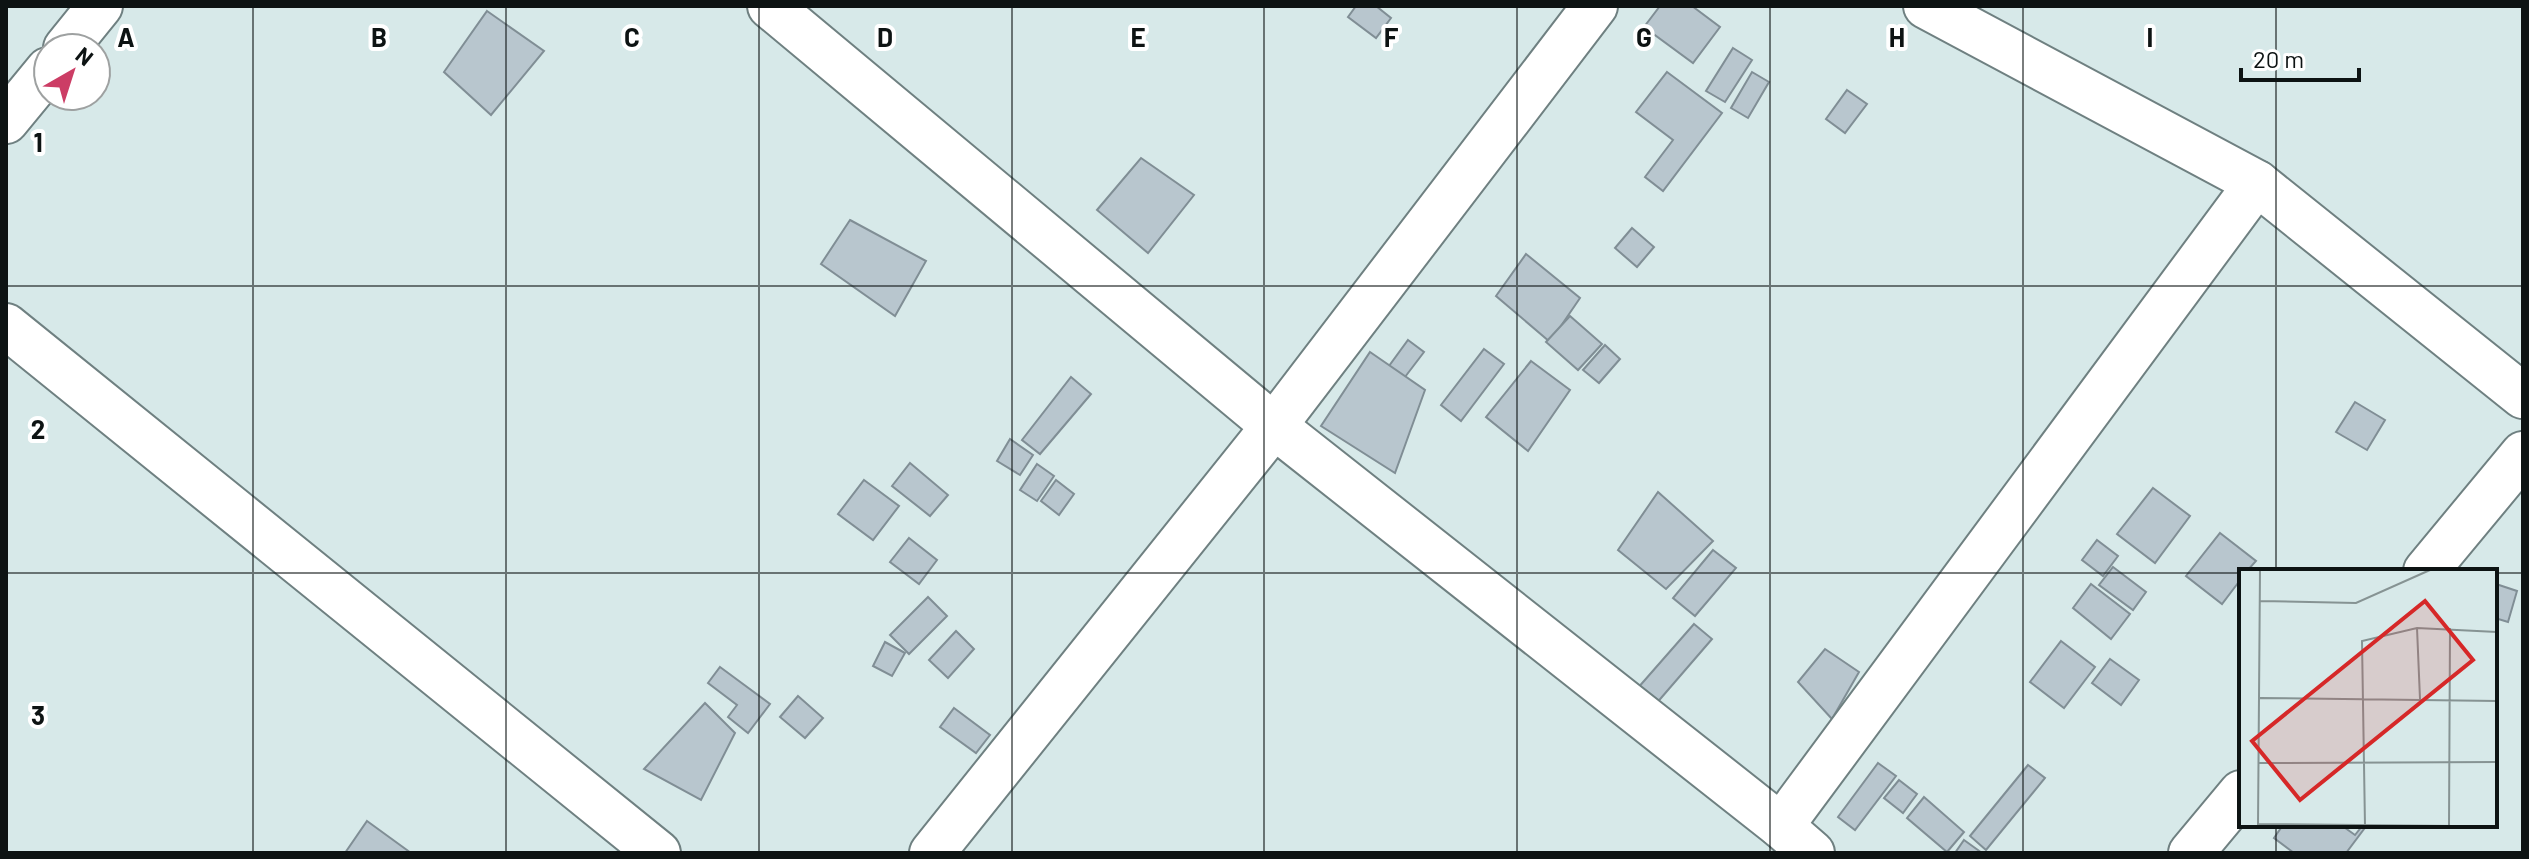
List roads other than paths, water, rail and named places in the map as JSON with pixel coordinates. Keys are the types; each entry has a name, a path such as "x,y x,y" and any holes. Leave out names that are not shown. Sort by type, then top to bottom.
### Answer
{"street":[{"path":"79,32 100,6"},
{"path":"770,6 1274,426 1796,839 2257,183"},
{"path":"932,853 1274,426 1595,6"},
{"path":"1926,6 2257,183 2523,396"},
{"path":"6,121 32,89"},
{"path":"6,326 658,853"},
{"path":"2428,569 2523,454"},
{"path":"2191,853 2239,795"}]}
